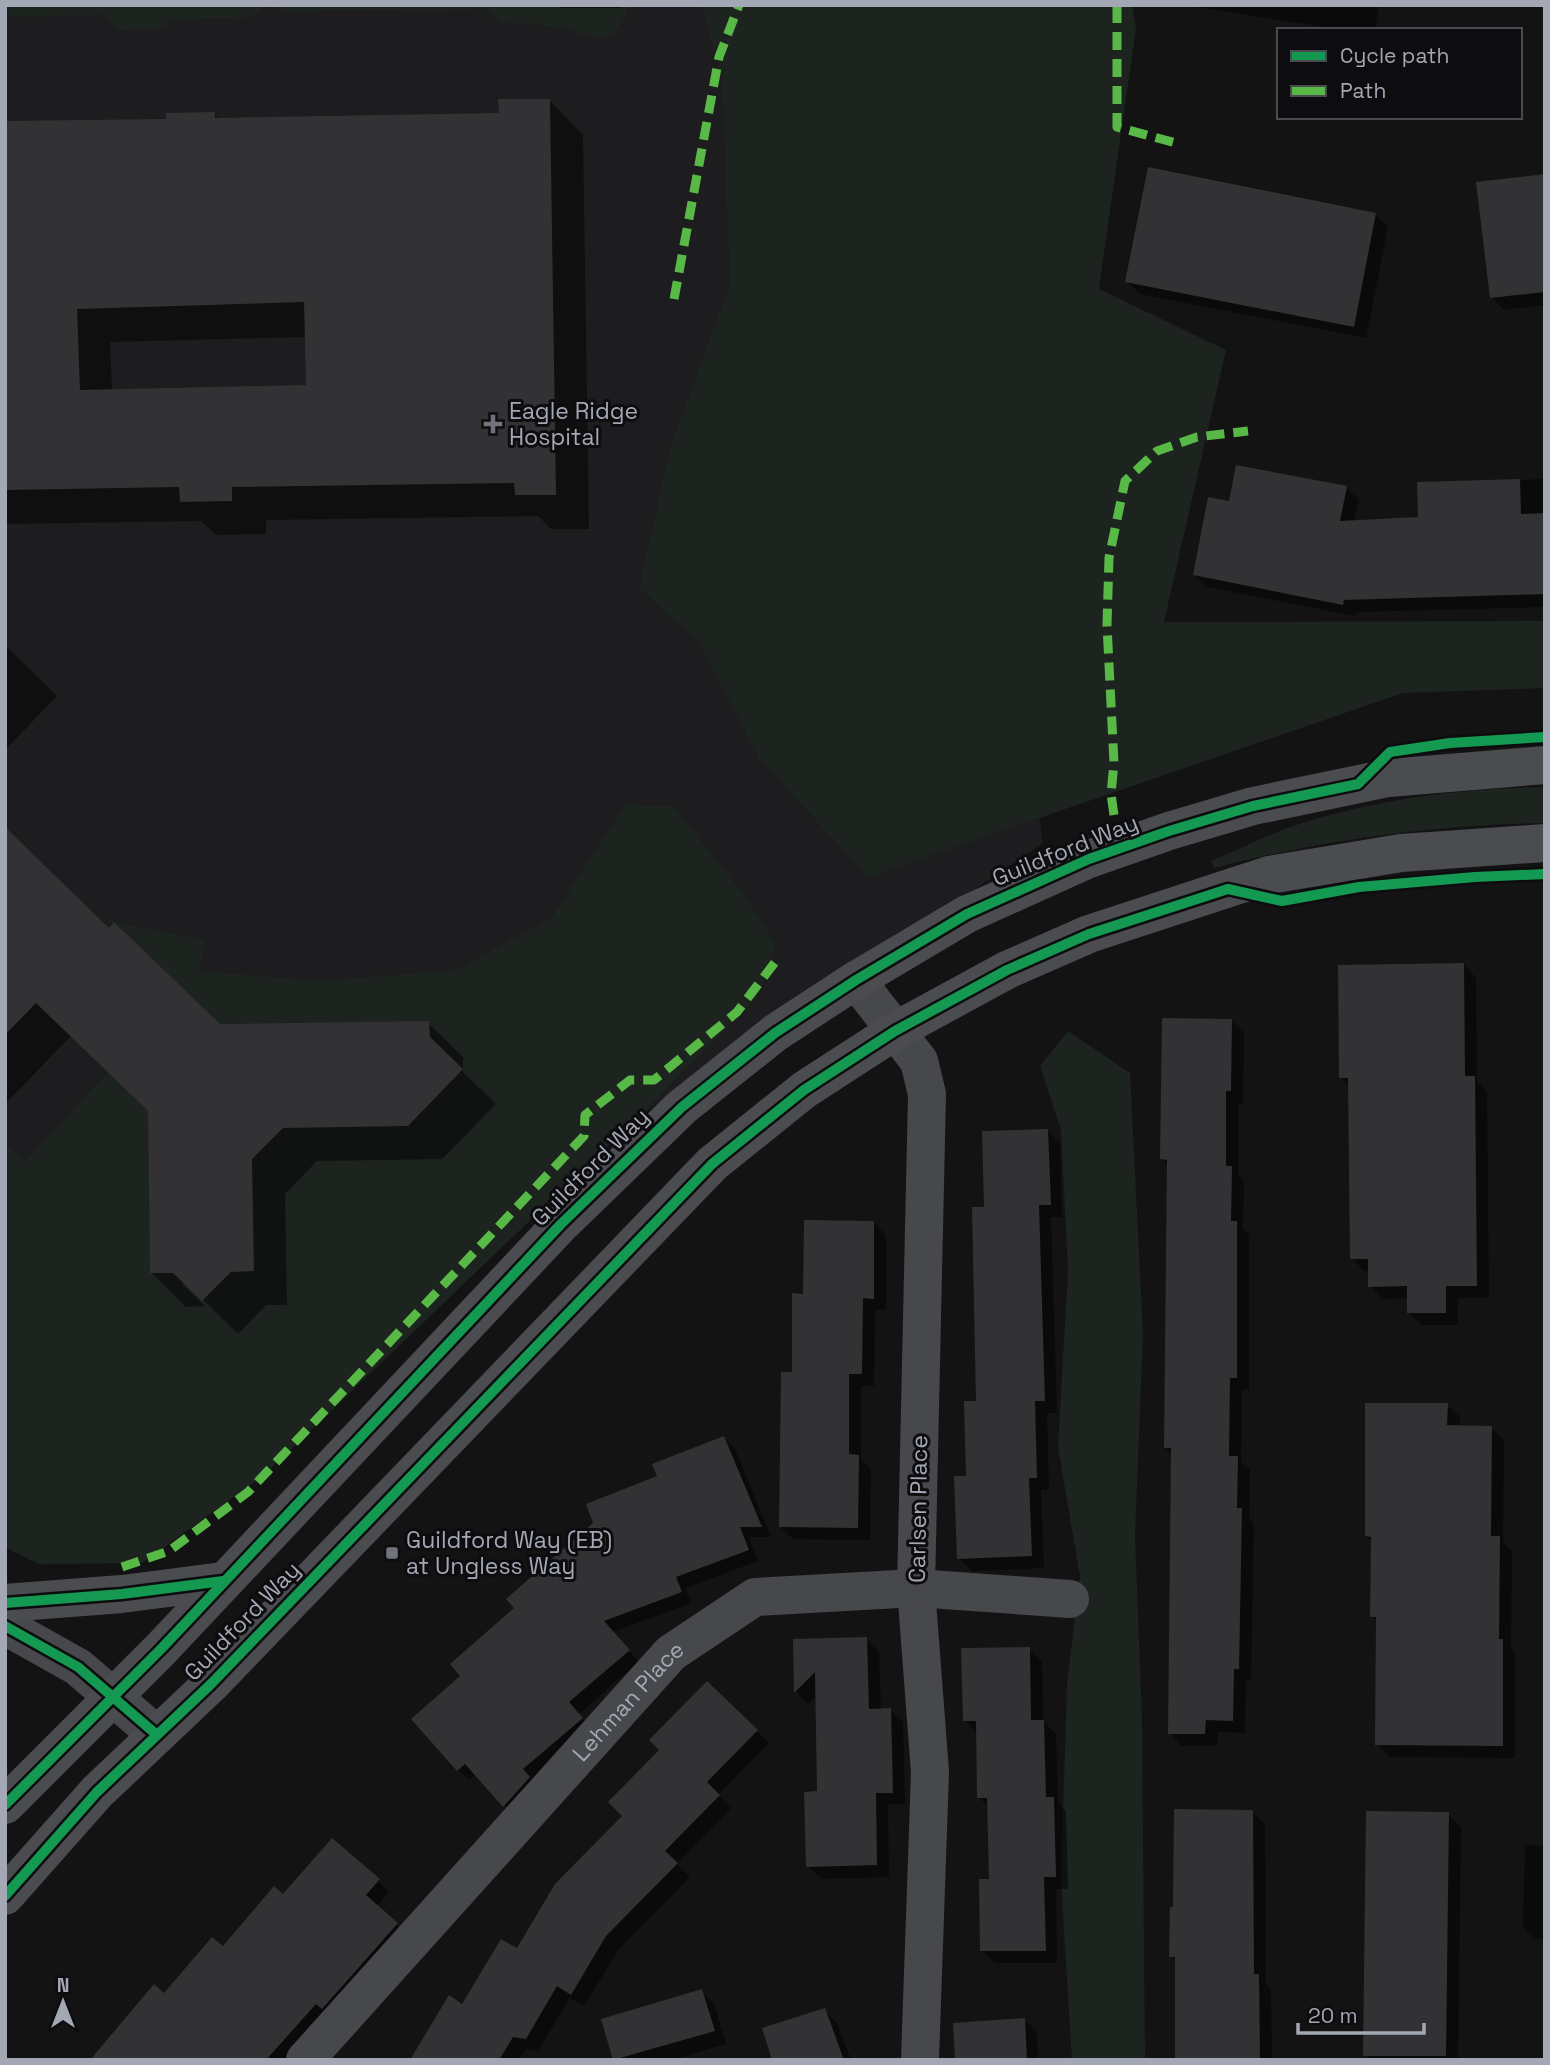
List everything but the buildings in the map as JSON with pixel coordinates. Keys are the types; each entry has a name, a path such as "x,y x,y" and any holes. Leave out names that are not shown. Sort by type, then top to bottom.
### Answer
{"main road":[{"name":"Guildford Way","path":"6,1803 162,1648 561,1224 682,1107 775,1033 856,980 967,914 1089,859 1169,831 1253,806 1388,778 1545,765"},
{"name":"Guildford Way","path":"5,1896 97,1792 211,1684 712,1164 804,1090 895,1031 1007,970 1089,934 1269,875 1401,853 1545,843"},
{"path":"5,1604 122,1594 223,1581"}],"street":[{"name":"Carlsen Place","path":"856,980 919,1061 927,1094 916,1587 930,1772 920,2060"},
{"name":"Lehman Place","path":"306,2060 671,1653 755,1597 916,1587 1070,1599"},
{"path":"5,1626 78,1667 157,1735"}],"shaded area":[{"name":"Eagle Ridge Hospital","path":"5,5 919,5 1043,843 638,1117 264,1475 142,1563 39,1564 5,1547"},
{"path":"5,5 265,5 252,17 168,20 167,29 118,30 103,15 5,17"},
{"path":"273,5 630,5 616,30 600,38 548,26 500,23 487,9 288,11"},
{"path":"702,5 1132,5 1136,29 1099,289 1226,350 1164,622 1545,621 1545,688 1403,693 868,877 759,758 698,641 639,588 671,445 730,284 722,78"},
{"path":"1545,787 1545,823 1461,827 1378,836 1296,849 1214,868 1211,861 1290,827 1352,810 1448,793"},
{"path":"625,805 673,806 745,896 776,945 758,996 638,1117 264,1475 142,1563 39,1564 5,1547 5,1145 25,1161 108,1072 148,1111 150,1273 173,1273 203,1301 231,1272 252,1159 283,1128 415,1125 414,1100 430,1037 429,1021 220,1024 114,922 205,940 199,971 319,981 456,970 552,917"},
{"path":"1068,1031 1130,1073 1143,1334 1135,1536 1142,1719 1145,2060 1072,2060 1061,1881 1067,1683 1080,1576 1058,1447 1068,1270 1061,1130 1040,1066"}],"marked path":[{"path":"674,299 719,57 739,5"},
{"path":"1117,5 1117,127 1176,143"},
{"path":"1114,815 1111,794 1114,763 1107,625 1109,558 1125,481 1157,451 1197,437 1248,431"},
{"path":"122,1567 169,1551 248,1492 584,1136 585,1115 630,1080 654,1080 737,1012 776,961"}],"cycle path":[{"path":"5,1805 162,1648 561,1224 682,1107 775,1033 856,980 967,914 1089,859 1253,806 1358,784 1390,752 1450,743 1545,737"},
{"path":"5,1896 97,1792 211,1684 712,1164 804,1090 895,1031 1007,970 1089,934 1228,889 1282,901 1359,887 1545,874"},
{"path":"5,1603 122,1594 223,1581"},
{"path":"5,1626 78,1667 157,1735"}],"place":[{"name":"Eagle Ridge Hospital","path":"493,424"},
{"name":"Guildford Way (EB) at Ungless Way","path":"392,1553"}]}
